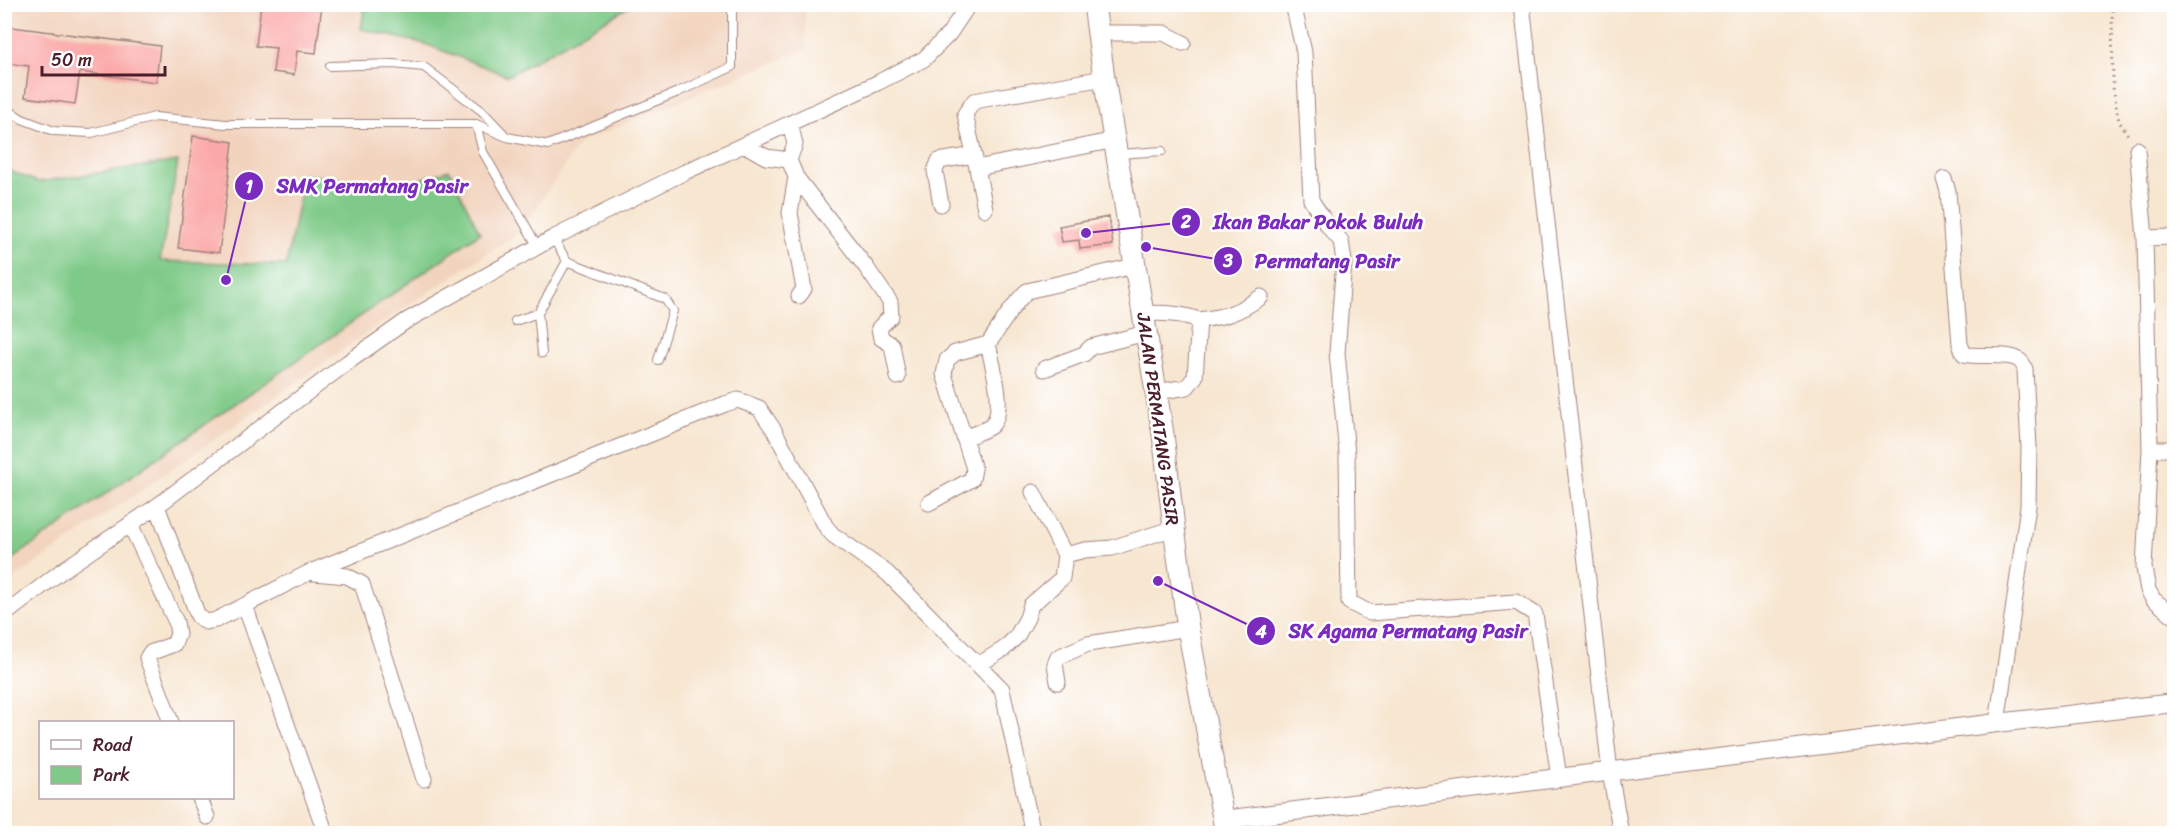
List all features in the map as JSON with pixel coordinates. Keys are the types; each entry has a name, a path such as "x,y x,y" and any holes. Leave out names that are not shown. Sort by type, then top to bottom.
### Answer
{"main road":[{"name":"JALAN PERMATANG PASIR","path":"1094,4 1134,266 1157,392 1188,628 1225,827"}],"street":[{"path":"4,615 63,570 157,506 406,321 553,238 677,176 877,84 924,59 948,34 969,4"},
{"path":"1293,4 1304,52 1311,200 1341,241 1344,261 1337,353 1347,453 1349,602 1370,613 1516,602 1535,614 1559,778"},
{"path":"1522,4 1610,772 1621,834"},
{"path":"1098,33 1164,33 1183,43"},
{"path":"985,210 965,114 974,101 1104,78"},
{"path":"790,123 795,144 789,160 796,177 866,267 890,302 891,316 879,328 881,338 892,345 898,377"},
{"path":"745,145 766,157 789,160"},
{"path":"941,204 935,171 939,161 975,161 1117,147"},
{"path":"2137,149 2145,238 2150,449 2144,568 2148,590 2153,599 2175,615"},
{"path":"796,177 790,213 804,289 799,296"},
{"path":"1944,179 1948,191 1960,344 1964,354 1973,357 2011,356 2020,361 2025,369 2029,448 2028,506 1997,723"},
{"path":"2145,238 2175,237"},
{"path":"929,503 972,480 974,469 944,374 947,360 955,353 988,344 1014,303 1027,291 1134,266"},
{"path":"1044,369 1084,354 1091,347 1145,324 1163,312 1185,315 1199,320 1219,318 1240,311 1261,297"},
{"path":"1157,392 1187,387 1195,377 1199,320"},
{"path":"965,438 990,427 997,418 999,402 988,344"},
{"path":"157,506 198,616 206,622 216,620 308,573 738,400 759,408 774,430 826,527 833,535 887,573 1002,689 1033,834"},
{"path":"2150,449 2175,449"},
{"path":"978,665 1004,649 1017,636 1031,605 1062,578 1065,555 1033,492"},
{"path":"130,524 176,622 178,634 174,644 150,654 147,658 170,721"},
{"path":"1065,555 1085,550 1112,548 1174,528"},
{"path":"308,573 332,573 347,576 362,584 424,779"},
{"path":"245,606 326,834"},
{"path":"1058,682 1055,664 1058,657 1088,644 1188,628"},
{"path":"1225,827 1559,778 2175,703"},
{"path":"200,799 207,818"}],"lane":[{"path":"4,107 22,119 54,131 91,133 155,117 226,124 476,124 507,138 548,145 678,92 732,67 732,4"},
{"path":"330,66 393,64 424,67 482,111 507,138"},
{"path":"476,124 483,152 538,247"},
{"path":"1117,147 1162,151"},
{"path":"553,238 567,261 665,299 673,311 658,360"},
{"path":"542,353 538,314 567,261"},
{"path":"515,321 538,314"}],"path":[{"path":"2112,4 2113,87 2120,121 2137,149"}],"shaded area":[{"path":"5,5 805,5 806,49 579,143 521,231 372,330 5,585"}],"green space":[{"path":"365,4 632,5 508,76 425,44 361,29"},
{"path":"178,161 160,261 286,265 304,175 397,187 449,170 480,233 5,564 5,169 38,182"}],"building":[{"path":"261,4 322,4 316,53 297,51 294,75 273,72 276,48 256,46"},
{"path":"4,26 160,46 156,82 80,72 75,104 25,97 29,66 4,63"},
{"path":"193,136 233,142 219,253 178,248"},
{"path":"1109,217 1113,245 1080,249 1079,240 1062,242 1059,226"}],"place":[{"name":"Ikan Bakar Pokok Buluh","path":"1086,233"},
{"name":"Permatang Pasir","path":"1146,247"},
{"name":"SMK Permatang Pasir","path":"226,280"},
{"name":"SK Agama Permatang Pasir","path":"1158,581"}]}
